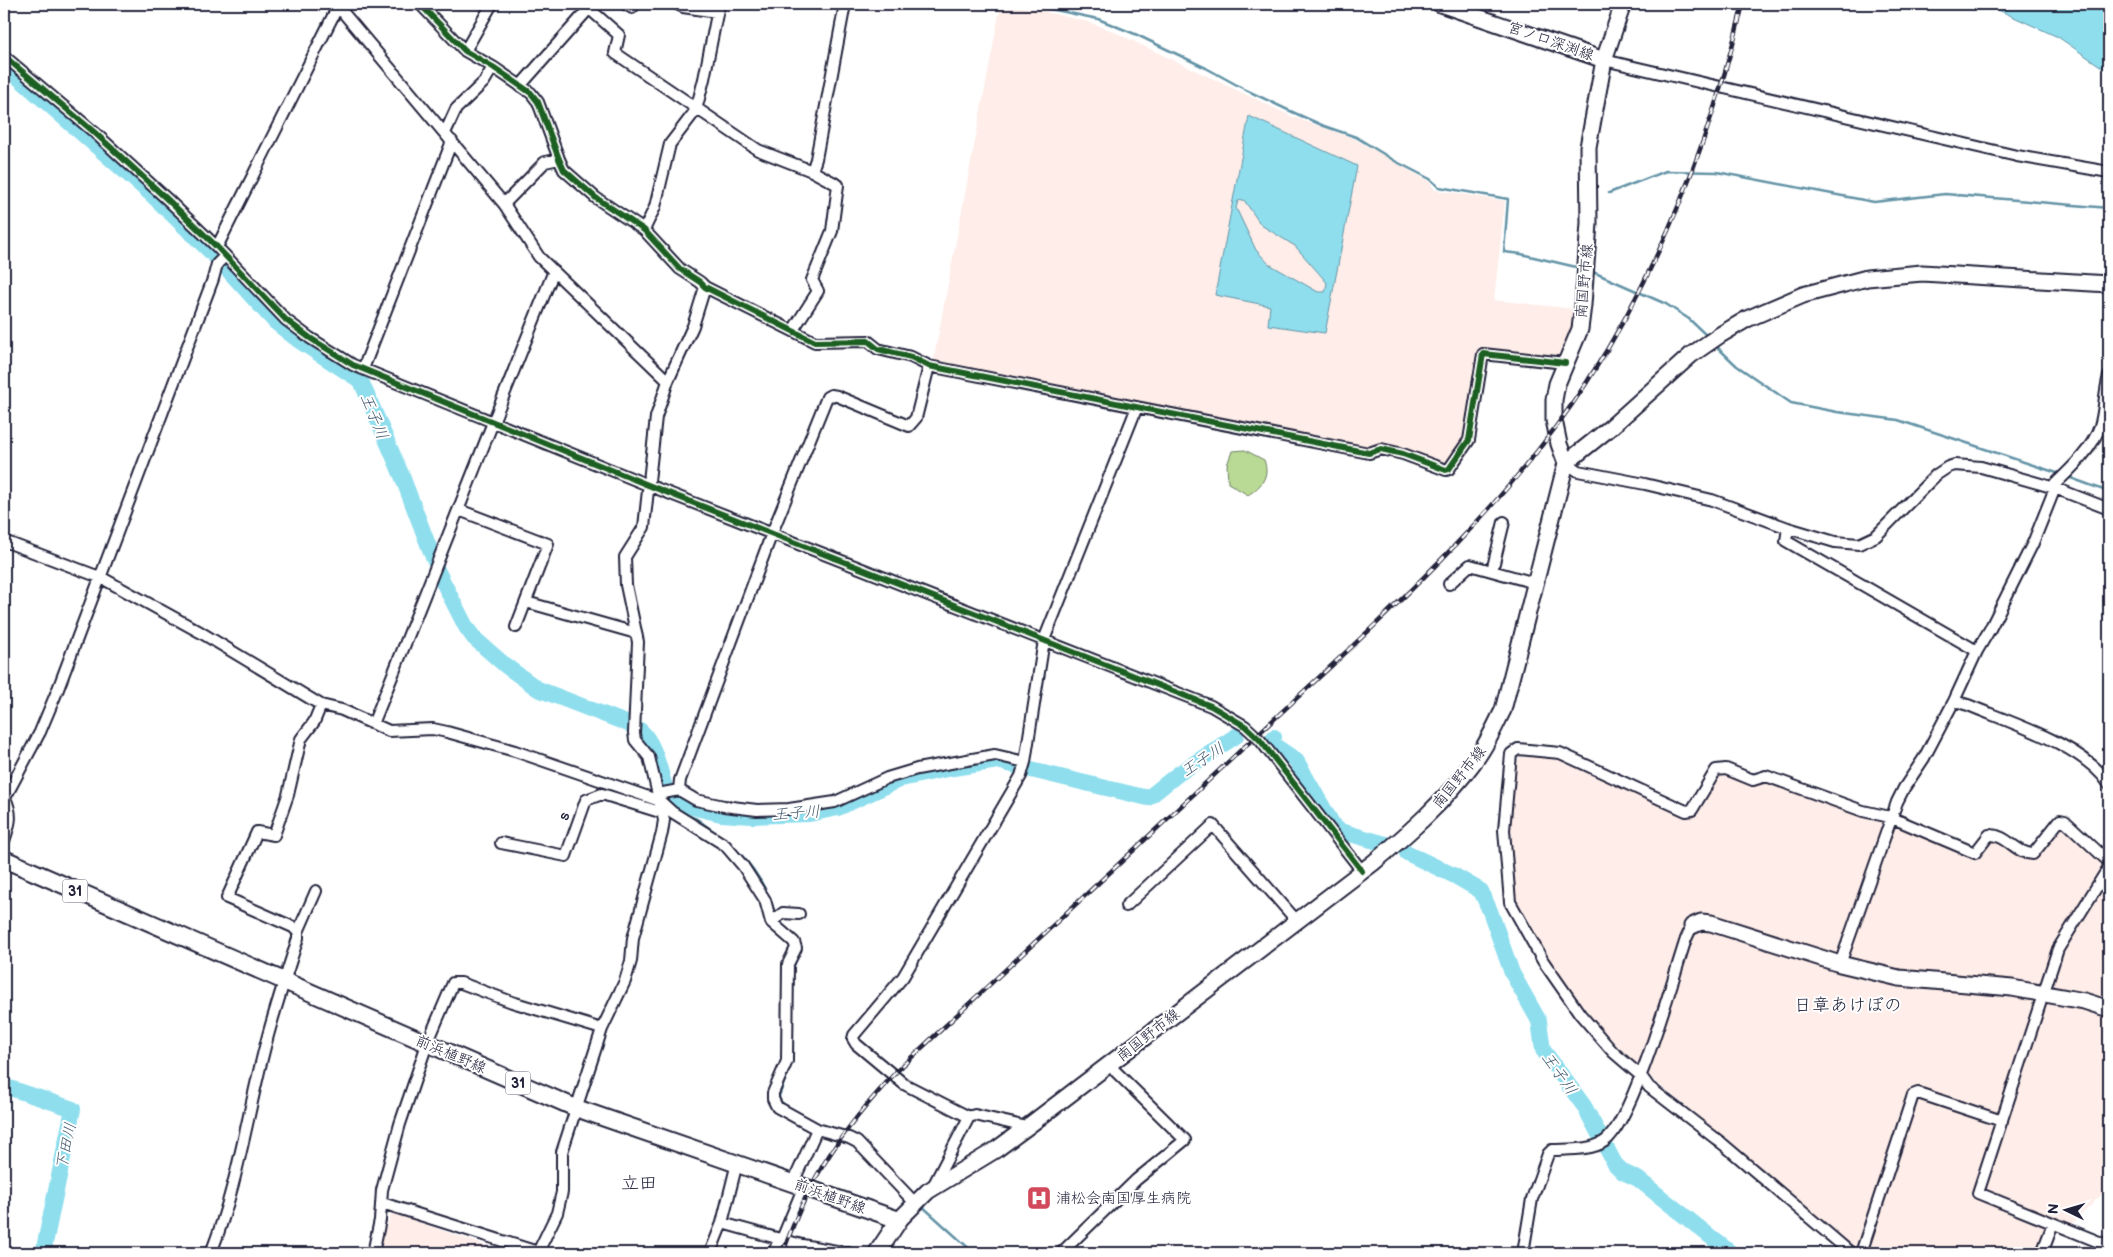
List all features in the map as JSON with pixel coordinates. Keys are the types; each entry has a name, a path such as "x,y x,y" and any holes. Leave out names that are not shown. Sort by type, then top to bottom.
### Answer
{"main road":[{"name":"宮ノ口深渕線","path":"1440,4 1606,54"},
{"name":"南国野市線","path":"899,1220 932,1188 997,1149 1027,1127 1410,833 1474,763 1486,744 1503,710 1566,463 1559,444 1554,420 1557,384 1580,329 1589,223 1588,147 1606,54 1623,4"},
{"path":"1566,463 1611,427 1692,356 1720,335 1747,319 1803,295 1867,278 1922,273 2109,284"},
{"name":"前浜植野線","path":"4,859 576,1108 899,1220"},
{"path":"1692,926 1701,922 1711,922 1840,964 1899,978 2012,988 2084,1001 2109,1009"},
{"path":"877,1253 899,1220"}],"street":[{"path":"420,4 465,51 494,67 531,94 538,102 564,170 596,198 644,230 680,269 705,287 815,342 868,341 878,349 911,357 929,366 1369,453 1381,449 1403,454 1447,470 1469,440 1483,354 1565,363"},
{"path":"465,51 492,4"},
{"path":"625,4 632,8 635,4"},
{"path":"644,230 653,212 670,144 696,110 718,8 684,7 677,4"},
{"path":"812,171 844,4"},
{"path":"217,247 336,6 504,204 539,257 668,381"},
{"path":"520,86 589,6 619,34 615,53 696,110 758,150 812,171 838,185 832,231 812,280 818,292 793,330"},
{"path":"1606,54 2017,156 2109,172"},
{"path":"4,56 100,138 217,247 221,260 310,338 363,369 648,485 1211,706 1245,726 1267,749 1362,871"},
{"path":"363,369 448,137 456,109 484,82 494,67"},
{"path":"504,204 545,162 559,159"},
{"path":"4,841 10,822 10,809 5,798 40,732 102,578 221,260"},
{"path":"373,724 459,510 492,421 554,271"},
{"path":"382,1203 540,1253 559,1206 562,1192 562,1152 602,1029 617,1000 631,961 633,938 662,834 663,813 649,757 635,740 634,733 638,652 626,585 625,562 630,549 644,527 656,417 668,381 693,326 705,287"},
{"path":"679,790 680,780 772,533 827,397 831,395 837,396 909,426 916,418 929,366"},
{"path":"1840,964 1890,817 1904,788 1924,758 1954,701 1976,651 1990,630 2033,543 2054,488 2096,434 2102,418 2104,393 2109,376"},
{"path":"1027,1127 976,1115 969,1117 904,1084 856,1044 853,1039 854,1035 903,977 1021,776 1025,762 1044,640 1136,407"},
{"path":"1566,463 1578,472 1645,484 1712,500 1788,528 1835,542 1859,544 1876,536 1936,475 1955,465 1981,467 2054,488 2109,509"},
{"path":"459,510 548,544 516,627"},
{"path":"1492,571 1504,522"},
{"path":"1788,528 1786,541 1976,651"},
{"path":"4,541 102,578 200,632 321,705 342,710 389,731 433,729 446,732 659,798 672,812 725,846 743,866 765,900 771,922 794,942 796,948 788,964 788,1062 773,1093 773,1099 777,1107 817,1129 850,1138 857,1142 915,1203"},
{"path":"1449,584 1470,565 1535,583"},
{"path":"526,602 636,633"},
{"path":"1954,701 1968,705 2058,744 2090,763 2109,784"},
{"path":"298,932 292,927 227,898 257,832 274,835 288,796 301,739 314,722 321,705"},
{"path":"1851,1253 1724,1145 1649,1087 1641,1076 1613,1052 1580,1014 1543,961 1510,902 1504,830 1511,754 1518,749 1560,753 1686,811 1692,810 1716,770 1726,769 1753,780 1766,776 1863,812 1890,817 1975,853 1989,835 1995,834 2027,854 2033,854 2060,820 2064,821 2109,862"},
{"path":"679,790 696,800 724,806 757,810 788,809 835,802 887,778 917,769 995,755 1025,762"},
{"path":"659,798 679,790"},
{"name":"s","path":"501,843 566,856 586,800 602,794 663,813"},
{"path":"1126,906 1213,825 1296,920"},
{"path":"2109,867 2058,949 1978,1194 2109,1246"},
{"path":"211,1253 226,1216 266,1042 298,938 298,932 316,891"},
{"path":"771,922 783,913 799,914"},
{"path":"1523,1253 1532,1199 1548,1154 1552,1150 1603,1142 1622,1118 1641,1076 1692,926"},
{"path":"373,1253 377,1240 382,1190 397,1134 427,1044 453,984 457,983 602,1029"},
{"path":"1062,1253 1136,1180 1185,1140 1109,1065"},
{"path":"1860,1253 1912,1095 1918,1093 2002,1121"},
{"path":"932,1188 969,1117"},
{"path":"774,1253 817,1129"},
{"path":"710,1253 722,1223 737,1163"},
{"path":"722,1223 795,1243 848,1253"},
{"path":"2042,1253 2053,1224"},
{"path":"791,1253 795,1243"}],"shaded area":[{"path":"1001,4 1010,4 1085,21 1110,30 1293,117 1353,138 1430,182 1435,190 1505,201 1494,300 1574,309 1572,325 1559,358 1479,350 1463,440 1444,464 1371,447 936,363 934,358"},
{"path":"1520,757 1558,758 1693,816 1720,775 1726,774 1753,786 1766,779 1975,856 1990,840 2000,838 2028,860 2064,826 2109,867 2109,1192 2106,1190 2069,1227 2049,1217 2035,1253 1859,1253 1718,1132 1636,1066 1592,1018 1548,957 1514,902 1511,826 1516,768"},
{"path":"392,1213 507,1253 376,1253"}],"green space":[{"path":"1245,450 1264,460 1266,466 1264,480 1248,495 1228,483 1227,465 1232,451"}],"water":[{"path":"1985,4 2109,4 2109,72 2058,37"},
{"path":"1249,116 1357,166 1325,333 1268,325 1270,306 1215,295","holes":["1244,200 1261,225 1295,246 1327,283 1325,292 1318,292 1269,264 1256,250 1236,208 1238,201"]}],"waterway":[{"path":"1027,4 1098,19 1135,34 1288,110 1324,126 1356,137 1395,161 1430,179 1439,187 1508,199 1504,252 1521,254 1576,267"},
{"name":"王子川","path":"4,65 153,196 217,258 275,322 298,340 361,381 402,476 434,560"},
{"path":"1609,193 1666,171 1717,172 1874,202 1945,194 2109,208"},
{"path":"1593,272 1666,304 1689,319 1707,336"},
{"path":"1715,345 1737,366 1791,403 1837,412 1898,420 2060,474"},
{"path":"2068,477 2109,492"},
{"name":"王子川","path":"437,570 466,627 474,638 506,666 538,689 631,725"},
{"name":"王子川","path":"640,730 646,736 654,752 668,796 684,805 721,814 752,816 809,814 838,808 901,779 998,761 1020,767"},
{"name":"王子川","path":"1027,769 1148,798 1178,774 1236,736"},
{"name":"王子川","path":"1274,737 1271,743 1296,760 1333,825 1340,831 1389,845"},
{"name":"王子川","path":"668,796 672,806"},
{"path":"684,814 697,819 724,839"},
{"path":"733,847 741,854 759,879 769,897 776,916"},
{"name":"王子川","path":"1407,853 1481,891 1512,973 1539,1021 1543,1050 1584,1106 1615,1164 1623,1172 1638,1179 1731,1253"},
{"path":"778,921 798,939"},
{"path":"793,970 796,958"},
{"path":"790,1109 780,1101 779,1096 792,1062 792,1020"},
{"name":"下田川","path":"4,1086 73,1109 43,1253"},
{"path":"865,1143 875,1154"},
{"path":"921,1205 974,1253"}],"railway":[{"path":"783,1253 793,1225 816,1177 860,1113 898,1070 1398,603 1479,520 1518,476 1554,430 1614,338 1639,293 1661,246 1681,199 1716,103 1743,4"}],"cycle path":[{"path":"420,4 465,51 493,67 531,93 538,102 564,170 596,198 644,230 680,269 705,287 815,342 868,341 878,349 911,357 929,366 1369,453 1381,449 1403,454 1446,470 1449,469 1469,440 1483,354 1565,363"},
{"path":"4,56 94,132 168,200 217,247 286,320 310,338 353,365 648,485 1211,706 1245,726 1260,740 1362,871"}],"place":[{"name":"浦松会南国厚生病院","path":"1039,1198"}],"district":[{"name":"日章あけぼの","path":"1848,1005"},
{"name":"立田","path":"639,1183"}]}
